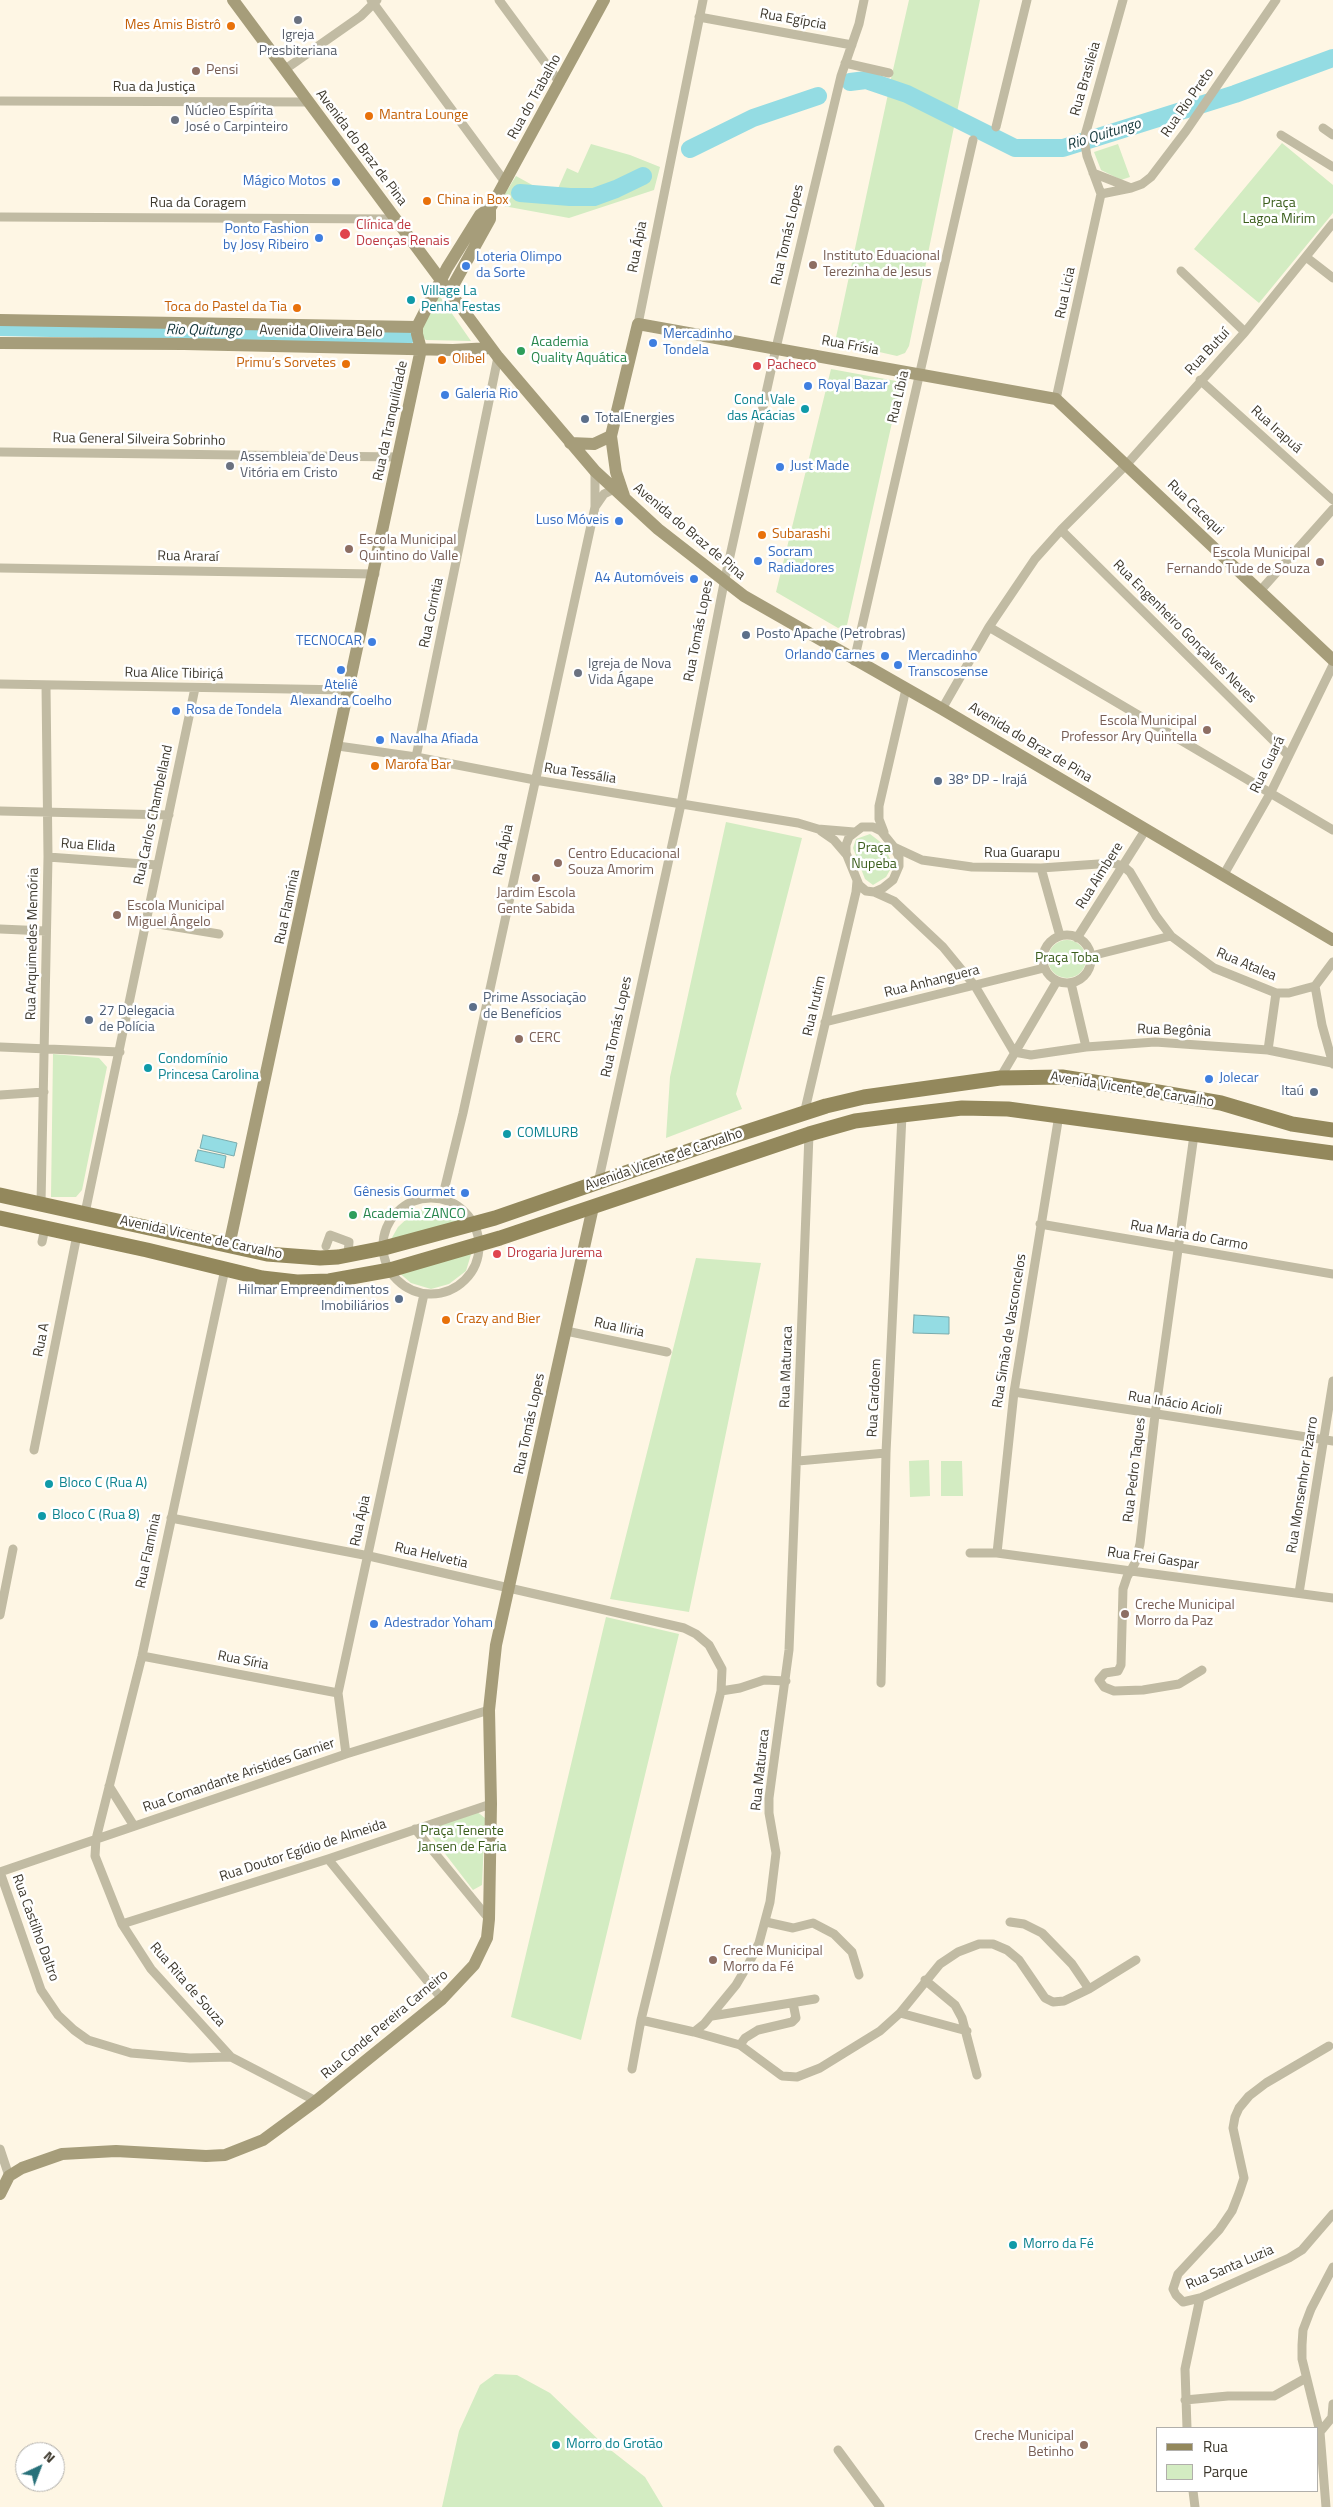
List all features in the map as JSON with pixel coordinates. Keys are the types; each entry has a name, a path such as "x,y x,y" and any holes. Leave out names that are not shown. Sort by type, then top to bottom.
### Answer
{"main road":[{"name":"Avenida Vicente de Carvalho","path":"0,1195 229,1246 287,1256 320,1258 384,1248 473,1224 598,1184 706,1145 864,1097 1000,1078 1062,1078 1158,1092 1221,1103 1292,1124 1333,1130"},
{"name":"Avenida Vicente de Carvalho","path":"0,1218 43,1235 77,1235 271,1280 306,1282 346,1279 390,1270 593,1207 810,1134 855,1122 902,1115 984,1108 1059,1115 1333,1153"}],"street":[{"name":"Avenida do Braz de Pina","path":"232,0 495,352 570,443 614,489 724,583 854,661 942,709 1333,940"},
{"path":"499,0 560,83"},
{"name":"Rua do Trabalho","path":"441,279 480,215 490,208 604,0"},
{"name":"Rua Ápia","path":"625,498 616,472 611,436 638,324 703,0"},
{"name":"Rua Tomás Lopes","path":"598,1184 680,804 724,583 776,348 845,63 864,0"},
{"path":"996,127 1027,0"},
{"name":"Rua Brasileia","path":"1101,194 1087,156 1084,138 1123,0"},
{"name":"Rua Rio Preto","path":"1101,194 1131,188 1142,184 1151,177 1186,131 1276,0"},
{"path":"284,70 361,16 374,1 505,182"},
{"name":"Rua Egípcia","path":"699,18 852,44"},
{"path":"845,63 889,73"},
{"name":"Rua da Justiça","path":"0,101 308,102"},
{"path":"1323,128 1333,135"},
{"path":"1281,135 1333,167"},
{"name":"Rua Líbia","path":"854,661 918,374 973,140"},
{"path":"1093,173 1131,188"},
{"name":"Rua Licia","path":"1056,399 1101,194"},
{"name":"Rua do Trabalho","path":"450,291 490,219 490,208"},
{"name":"Rua da Coragem","path":"0,217 396,218"},
{"name":"Rua Butuí","path":"942,709 988,627 1035,559 1127,464 1200,380 1245,332 1333,223"},
{"path":"1306,257 1333,278"},
{"path":"1180,271 1245,332"},
{"path":"417,326 441,279"},
{"name":"Avenida Oliveira Belo","path":"0,320 417,326"},
{"name":"Rua Frísia","path":"638,324 1056,399"},
{"name":"Rua da Tranquilidade","path":"375,574 422,349 417,334 417,326"},
{"name":"Avenida Oliveira Belo","path":"0,343 184,344 495,352"},
{"name":"Rua Corintia","path":"416,757 495,352"},
{"name":"Rua Irapuá","path":"1200,380 1333,500"},
{"name":"Rua Cacequi","path":"1056,399 1333,660"},
{"path":"570,443 594,444 611,436"},
{"name":"Rua General Silveira Sobrinho","path":"0,452 398,457"},
{"name":"Rua Ápia","path":"442,1199 463,1113 595,507 595,471"},
{"path":"595,507 604,494 614,489"},
{"path":"1260,591 1333,509"},
{"name":"Rua Engenheiro Gonçalves Neves","path":"1061,530 1288,755"},
{"name":"Rua Araraí","path":"0,568 375,574"},
{"name":"Rua Flamínia","path":"229,1246 375,574"},
{"path":"988,627 1333,830"},
{"name":"Rua Guará","path":"1223,876 1271,792 1333,665"},
{"name":"Rua Alice Tibiriçá","path":"0,684 349,690"},
{"name":"Rua Arquimedes Memória","path":"41,1204 48,857 46,685"},
{"name":"Rua Carlos Chambelland","path":"85,1213 195,688"},
{"path":"884,834 879,819 879,806 906,689"},
{"name":"Rua Tessália","path":"338,746 416,757 535,780 798,823 818,829 854,832"},
{"path":"879,806 847,842 847,855 856,881 862,888 890,898 943,947 975,986 1014,1052"},
{"path":"0,811 48,814 169,816"},
{"path":"862,827 876,828 884,834 894,847 899,859 895,876 894,895 903,908"},
{"name":"Rua Tessália","path":"818,829 834,840 847,855"},
{"name":"Rua Aimbere","path":"1077,938 1146,829"},
{"name":"Rua Guarapu","path":"894,847 922,860 972,867 1041,868 1114,863 1123,866"},
{"name":"Rua Elida","path":"48,857 157,865"},
{"name":"Rua Guarapu","path":"895,876 907,863 922,860"},
{"name":"Rua Atalea","path":"1123,866 1130,872 1156,916 1171,936 1214,968 1238,980 1276,993 1289,994 1315,986"},
{"path":"1041,868 1060,936"},
{"path":"853,905 861,895 885,887 895,876"},
{"name":"Rua Irutim","path":"804,1114 853,905 856,881"},
{"path":"146,922 219,934"},
{"path":"0,929 46,931"},
{"path":"1060,936 1077,938 1088,947 1091,956 1090,967 1081,979 1071,983 1057,981 1044,968 1043,956 1045,949 1050,942 1060,936"},
{"path":"1091,956 1171,936"},
{"path":"1333,962 1315,986 1322,1025 1333,1064"},
{"name":"Rua Anhanguera","path":"826,1022 1044,968"},
{"path":"1000,1078 1057,981"},
{"path":"1071,983 1086,1047"},
{"path":"1268,1050 1276,993"},
{"name":"Rua Begônia","path":"1014,1052 1032,1055 1086,1047 1155,1042 1268,1050 1333,1064"},
{"path":"0,1048 120,1052"},
{"path":"0,1095 44,1092"},
{"name":"Rua Cardoem","path":"881,1683 886,1453 902,1115"},
{"name":"Rua Simão de Vasconcelos","path":"997,1553 1014,1392 1059,1115"},
{"name":"Rua Maturaca","path":"694,2032 712,2016 749,1963 759,1943 766,1922 776,1853 769,1813 769,1798 790,1641 810,1134"},
{"name":"Rua Pedro Taques","path":"1194,1135 1177,1248 1140,1544 1123,1589 1121,1665 1118,1671 1102,1675 1099,1680 1101,1685 1114,1691 1159,1689 1179,1684 1202,1670"},
{"path":"417,1199 442,1199 455,1204 473,1224 479,1243 475,1267 460,1286 449,1292 424,1294 411,1290 399,1282 390,1270 384,1248 384,1235 396,1213 417,1199"},
{"name":"Rua Tomás Lopes","path":"510,1588 593,1207"},
{"name":"Rua Maria do Carmo","path":"1040,1224 1333,1274"},
{"name":"Rua A","path":"34,1450 77,1235"},
{"path":"326,1246 330,1235 348,1242 348,1255"},
{"name":"Rua Flamínia","path":"96,1839 142,1656 225,1269"},
{"name":"Rua Ápia","path":"346,1754 338,1693 424,1294"},
{"name":"Rua Iliria","path":"566,1331 667,1352"},
{"name":"Rua Monsenhor Pizarro","path":"1300,1593 1328,1440 1333,1381"},
{"name":"Rua Inácio Acioli","path":"1014,1392 1328,1440"},
{"path":"798,1461 886,1453"},
{"name":"Rua Helvetia","path":"171,1518 368,1556 684,1628 696,1634 709,1645 717,1657 722,1669 721,1690"},
{"path":"0,1615 13,1549"},
{"name":"Rua Frei Gaspar","path":"970,1553 997,1553 1333,1598"},
{"name":"Rua Conde Pereira Carneiro","path":"9,2176 42,2160 62,2154 86,2152 225,2155 263,2140 316,2101 442,1999 474,1965 486,1938 490,1919 492,1804 488,1710 496,1646 510,1588"},
{"name":"Rua Síria","path":"142,1656 338,1693"},
{"path":"632,2069 641,2020 721,1690 740,1688 764,1680 786,1681"},
{"name":"Rua Comandante Aristides Garnier","path":"0,1872 346,1754 488,1710"},
{"path":"109,1786 134,1826"},
{"name":"Rua Doutor Egídio de Almeida","path":"122,1924 328,1859 492,1804"},
{"path":"415,1829 490,1919"},
{"name":"Rua Rita de Souza","path":"96,1839 95,1856 100,1873 122,1924 151,1969 231,2057 316,2101"},
{"path":"328,1859 442,1999"},
{"name":"Rua Castilho Daltro","path":"0,1872 42,1990 58,2014 74,2030 88,2040 131,2053 190,2058 231,2057"},
{"path":"766,1922 793,1928 813,1922 834,1934 852,1952 859,1975"},
{"path":"1010,1922 1024,1924 1042,1933 1072,1964 1090,1989"},
{"path":"641,2020 740,2045 782,2076 796,2077 820,2068 880,2031 900,2014 925,1980 940,1964 958,1952 979,1944 993,1944 1007,1950 1018,1960 1045,1998 1053,2002 1064,2001 1090,1989 1136,1960"},
{"path":"925,1980 955,2005 967,2032 977,2075"},
{"path":"712,2016 815,1999"},
{"path":"740,2045 745,2038 758,2030 792,2022 796,2018 793,2003"},
{"path":"900,2014 967,2032"},
{"name":"Rua Santa Luzia","path":"1329,2046 1266,2083 1249,2096 1234,2116 1233,2128 1244,2178 1240,2193 1232,2211 1219,2230 1178,2274 1173,2289 1178,2299 1183,2302 1200,2298 1289,2258 1302,2250 1333,2214"},
{"path":"0,2149 9,2176 0,2194"},
{"path":"1326,2507 1320,2432 1302,2359 1303,2330 1311,2309 1333,2266"},
{"path":"1187,2427 1184,2400 1185,2369 1200,2298"},
{"path":"1184,2400 1228,2396 1274,2396 1306,2378"},
{"path":"1320,2432 1332,2416 1333,2404"},
{"path":"838,2450 880,2507"},
{"path":"1193,2492 1195,2507"}],"green space":[{"path":"909,0 980,0 957,112 914,90 890,83"},
{"path":"888,94 955,122 909,346 905,353 897,356 835,342"},
{"name":"Praça Lagoa Mirim","path":"1282,143 1333,185 1333,213 1259,303 1194,249"},
{"path":"591,144 630,155 660,167 654,190 569,218 498,205 516,176 545,192 556,193 567,168 578,173"},
{"path":"1118,144 1130,177 1121,180 1101,170 1094,152"},
{"path":"439,295 471,341 426,340 423,337 422,327"},
{"path":"831,369 896,381 899,391 847,625 838,628 776,592"},
{"path":"726,822 802,838 736,1094 742,1109 666,1138 670,1077"},
{"name":"Praça Nupeba","path":"870,834 883,844 891,861 890,870 886,877 873,885 865,879 853,848 856,839"},
{"name":"Praça Toba","path":"1067,940 1080,946 1086,959 1080,972 1067,978 1054,972 1048,959 1054,946"},
{"path":"53,1054 99,1058 107,1067 82,1190 76,1197 51,1197"},
{"path":"436,1207 452,1212 465,1224 390,1241 398,1227 415,1211"},
{"path":"472,1251 466,1271 449,1284 431,1289 411,1283 397,1271"},
{"path":"696,1258 761,1263 689,1612 610,1599"},
{"path":"929,1460 930,1496 910,1497 909,1461"},
{"path":"941,1461 962,1461 963,1496 941,1496"},
{"path":"606,1617 679,1634 581,2040 511,2017"},
{"name":"Praça Tenente Jansen de Faria","path":"476,1811 485,1818 482,1885 473,1890 426,1829"},
{"path":"495,2374 517,2375 550,2393 603,2444 645,2477 663,2507 442,2507 459,2431 480,2385"}],"water":[{"path":"203,1135 237,1143 234,1156 200,1148"},
{"path":"198,1150 226,1156 224,1168 195,1161"},
{"path":"914,1315 949,1317 949,1334 913,1333"}],"waterway":[{"name":"Rio Quitungo","path":"850,82 866,80 907,94 1015,148 1063,148 1235,94 1333,58"},
{"name":"Rio Quitungo","path":"690,149 753,118 818,96"},
{"name":"Rio Quitungo","path":"520,193 594,197 643,176"},
{"name":"Rio Quitungo","path":"0,327 408,335"}],"place":[{"name":"Igreja Presbiteriana","path":"298,20"},
{"name":"Mes Amis Bistrô","path":"231,26"},
{"name":"Pensi","path":"196,71"},
{"name":"Mantra Lounge","path":"369,116"},
{"name":"Núcleo Espírita José o Carpinteiro","path":"175,120"},
{"name":"Mágico Motos","path":"336,182"},
{"name":"China in Box","path":"427,201"},
{"name":"Clínica de Doenças Renais","path":"345,234"},
{"name":"Ponto Fashion by Josy Ribeiro","path":"319,238"},
{"name":"Instituto Eduacional Terezinha de Jesus","path":"813,265"},
{"name":"Loteria Olimpo da Sorte","path":"466,266"},
{"name":"Village La Penha Festas","path":"411,300"},
{"name":"Toca do Pastel da Tia","path":"297,308"},
{"name":"Mercadinho Tondela","path":"653,343"},
{"name":"Academia Quality Aquática","path":"521,351"},
{"name":"Olibel","path":"442,360"},
{"name":"Primu’s Sorvetes","path":"346,364"},
{"name":"Pacheco","path":"757,366"},
{"name":"Royal Bazar","path":"808,386"},
{"name":"Galeria Rio","path":"445,395"},
{"name":"Cond. Vale das Acácias","path":"805,409"},
{"name":"TotalEnergies","path":"585,419"},
{"name":"Assembleia de Deus Vitória em Cristo","path":"230,466"},
{"name":"Just Made","path":"780,467"},
{"name":"Luso Móveis","path":"619,521"},
{"name":"Subarashi","path":"762,535"},
{"name":"Escola Municipal Quintino do Valle","path":"349,549"},
{"name":"Socram Radiadores","path":"758,561"},
{"name":"Escola Municipal Fernando Tude de Souza","path":"1320,562"},
{"name":"A4 Automóveis","path":"694,579"},
{"name":"Posto Apache (Petrobras)","path":"746,635"},
{"name":"TECNOCAR","path":"372,642"},
{"name":"Orlando Carnes","path":"885,656"},
{"name":"Mercadinho Transcosense","path":"898,665"},
{"name":"Ateliê Alexandra Coelho","path":"341,670"},
{"name":"Igreja de Nova Vida Ágape","path":"578,673"},
{"name":"Rosa de Tondela","path":"176,711"},
{"name":"Escola Municipal Professor Ary Quintella","path":"1207,730"},
{"name":"Navalha Afiada","path":"380,740"},
{"name":"Marofa Bar","path":"375,766"},
{"name":"38º DP - Irajá","path":"938,781"},
{"name":"Centro Educacional Souza Amorim","path":"558,863"},
{"name":"Jardim Escola Gente Sabida","path":"536,878"},
{"name":"Escola Municipal Miguel Ângelo","path":"117,915"},
{"name":"Prime Associação de Benefícios","path":"473,1007"},
{"name":"27 Delegacia de Polícia","path":"89,1020"},
{"name":"CERC","path":"519,1039"},
{"name":"Condomínio Princesa Carolina","path":"148,1068"},
{"name":"Jolecar","path":"1209,1079"},
{"name":"Itaú","path":"1314,1092"},
{"name":"COMLURB","path":"507,1134"},
{"name":"Gênesis Gourmet","path":"465,1193"},
{"name":"Academia ZANCO","path":"353,1215"},
{"name":"Drogaria Jurema","path":"497,1254"},
{"name":"Hilmar Empreendimentos Imobiliários","path":"399,1299"},
{"name":"Crazy and Bier","path":"446,1320"},
{"name":"Bloco C (Rua A)","path":"49,1484"},
{"name":"Bloco C (Rua 8)","path":"42,1516"},
{"name":"Creche Municipal Morro da Paz","path":"1125,1614"},
{"name":"Adestrador Yoham","path":"374,1624"},
{"name":"Creche Municipal Morro da Fé","path":"713,1960"},
{"name":"Morro da Fé","path":"1013,2245"},
{"name":"Morro do Grotão","path":"556,2445"},
{"name":"Creche Municipal Betinho","path":"1084,2445"}]}
